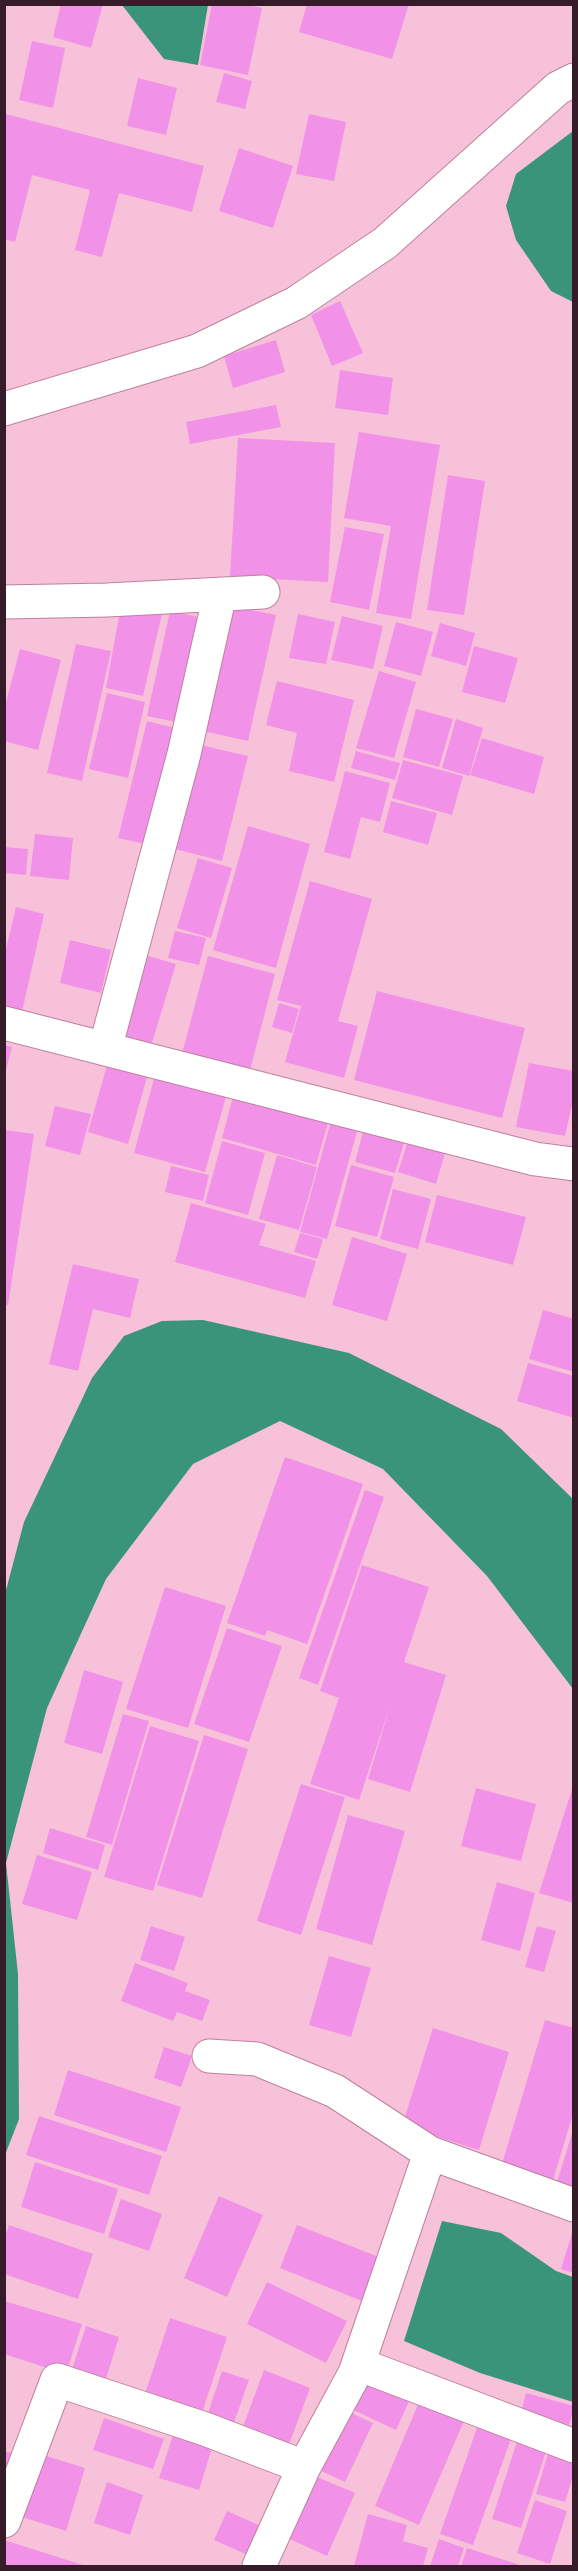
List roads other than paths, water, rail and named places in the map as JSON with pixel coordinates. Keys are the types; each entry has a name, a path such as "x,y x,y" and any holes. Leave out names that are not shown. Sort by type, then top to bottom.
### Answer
{"street":[{"path":"4,409 196,351 296,303 385,243 558,88 573,80"},
{"path":"4,602 263,592"},
{"path":"105,1049 184,754 220,594"},
{"path":"4,1023 523,1156 573,1164"},
{"path":"209,2056 256,2059 335,2091 430,2153 573,2205"},
{"path":"259,2566 304,2467 358,2364 430,2153"},
{"path":"358,2364 573,2446"},
{"path":"4,2521 57,2380 205,2429 304,2467"}]}
